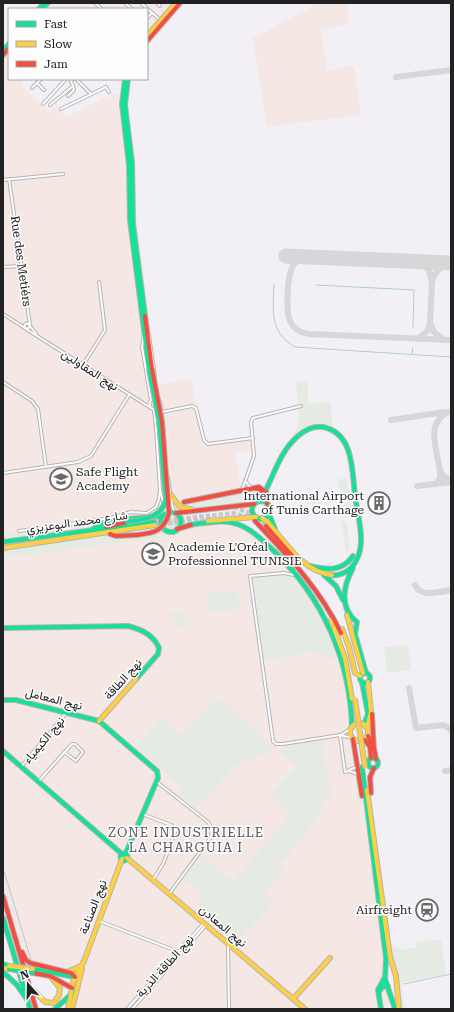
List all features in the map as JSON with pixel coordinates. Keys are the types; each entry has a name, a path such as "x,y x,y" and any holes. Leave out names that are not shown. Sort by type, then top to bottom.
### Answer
{"main road":[{"path":"148,35 176,3"},
{"path":"148,39 180,3"},
{"path":"105,528 154,517 163,509 166,500 159,420 150,369 130,220 129,165 122,104 125,80"},
{"path":"128,80 125,105 132,162 133,224 145,333"},
{"path":"110,534 116,536 151,534 161,530 165,526 169,514 161,417 150,369"},
{"path":"93,529 104,523 132,518 146,516 157,518 164,514 254,504 261,499 266,491 278,464 289,446 303,431 312,428 327,428 339,435 347,447 361,540 360,551 345,582 344,595 349,615 357,622 355,634 360,652 363,674 362,682 368,714 366,726 368,736 374,750"},
{"path":"184,502 259,487 266,491 268,497 267,504"},
{"path":"251,488 260,491 261,499 270,509 269,514 276,530"},
{"path":"170,494 177,505 186,509 227,506"},
{"path":"254,504 252,511 255,519 308,578 327,604"},
{"path":"131,512 132,518"},
{"path":"132,518 144,513"},
{"path":"176,513 181,521 177,529"},
{"path":"164,514 160,522 162,528 170,532 189,526 227,518 255,519 262,518 269,514"},
{"path":"262,518 276,530 294,553 308,566 321,573 330,576 338,575 346,572 355,564"},
{"path":"238,522 253,528 261,535 299,573 320,600 340,640 347,663 354,699"},
{"name":"شارع محمد البوعزيزي","path":"3,548 154,523 93,529 4,542"},
{"path":"189,526 228,523 242,526 259,537 298,575 322,608 338,644 345,674 352,739 361,766 370,811 390,957 396,976 399,1009"},
{"path":"266,526 316,584 337,624 348,657 386,958 385,977 394,1009"},
{"name":"شارع محمد البوعزيزي","path":"89,534 110,534 162,528"},
{"path":"308,566 336,570 346,565 353,556"},
{"path":"321,573 334,584 340,593 360,652"},
{"path":"337,624 343,632 355,673 370,677 368,682 374,725 374,750 373,759 368,765 374,768"},
{"name":"نهج الطاقة","path":"3,628 128,626 139,629 154,640 159,648 158,654 99,721"},
{"path":"362,682 368,682"},
{"name":"نهج المعامل","path":"3,700 16,700 99,721"},
{"path":"366,726 370,719 371,708"},
{"path":"3,751 124,853 128,858 122,859 124,853 157,782 158,773 155,768 99,721"},
{"path":"351,728 357,723 366,726"},
{"path":"352,739 358,742 365,740 368,736"},
{"path":"365,740 370,747 373,759 378,764 374,768 370,777 370,811"},
{"path":"361,766 359,774 365,818 368,825"},
{"name":"نهج المعادن","path":"128,858 152,881 228,942 305,1009"},
{"name":"نهج الصناعة","path":"72,1009 84,961 122,859"},
{"path":"3,896 36,1009"},
{"path":"3,918 30,1009"},
{"path":"3,934 12,949"},
{"path":"14,934 28,962 34,965 66,972 75,977 78,985 55,1009"},
{"path":"293,999 330,958"},
{"name":"نهج الصناعة","path":"68,1009 75,977 84,961"},
{"path":"3,964 9,967 75,977"},
{"path":"66,972 81,966"},
{"path":"3,968 9,967"},
{"path":"33,971 50,976 72,990"},
{"path":"3,972 17,985 28,1001"},
{"path":"28,981 38,1000 44,1003 52,1003 59,996 60,988 50,976"},
{"path":"381,1009 379,986 385,977"},
{"path":"379,996 381,988 388,986"}],"street":[{"path":"157,3 160,6"},
{"path":"148,9 158,18"},
{"path":"148,17 152,13"},
{"path":"32,88 40,80"},
{"path":"43,104 65,80"},
{"path":"68,96 74,90 72,80"},
{"path":"77,80 91,94"},
{"path":"38,83 44,90"},
{"path":"50,105 73,86"},
{"path":"61,109 106,86 109,92"},
{"path":"3,180 63,174"},
{"name":"Rue des Metiérs","path":"9,179 29,319 28,325"},
{"path":"3,267 22,266"},
{"path":"83,365 105,330 99,282"},
{"name":"نهج المقاولين","path":"3,314 152,409"},
{"path":"18,324 28,325"},
{"name":"نهج المقاولين","path":"28,325 38,337"},
{"path":"145,333 150,341 162,412 170,494 172,506 176,513"},
{"path":"145,333 142,347 152,409 160,490 164,514"},
{"path":"3,382 37,406 46,467"},
{"path":"3,473 78,462 91,456 129,395"},
{"path":"142,404 156,398 160,401"},
{"path":"152,409 158,409 161,405"},
{"path":"162,412 192,406 196,408 204,440 208,444 253,438"},
{"path":"242,490 254,456 251,422 255,416 301,406"},
{"path":"246,481 251,488"},
{"path":"19,530 111,518 131,512 150,512 156,507 160,499 160,490"},
{"path":"284,573 288,571 290,566"},
{"path":"298,575 284,573 250,576 273,741 276,744 283,744 340,735 351,728"},
{"name":"نهج الكيمياء","path":"21,767 67,712"},
{"path":"340,735 352,739"},
{"path":"340,735 345,772 348,771 359,774"},
{"path":"38,782 64,752 73,743 83,752 76,761 64,752"},
{"path":"348,771 361,766"},
{"path":"157,782 208,822 212,831 211,837 169,894"},
{"path":"142,814 171,825 176,830 162,867 152,881"},
{"path":"98,920 179,952"},
{"name":"نهج الطاقة الذرية","path":"127,1009 205,924"},
{"path":"228,942 229,1009"},
{"name":"نهج الطاقة الذرية","path":"132,1009 179,952"}],"shaded area":[{"path":"52,3 174,3 148,32 148,8 48,8"},
{"path":"312,3 346,3 349,24 321,29 327,70 354,66 361,115 267,127 253,38 312,7"},
{"path":"8,54 8,80 23,80 20,84 48,111 58,105 65,118 102,99 118,93 128,93 128,114 135,158 137,223 158,385 191,379 205,446 251,440 253,451 235,453 242,492 188,503 160,514 133,516 3,534 3,61"},
{"path":"307,381 309,404 330,402 333,425 311,427 303,430 292,438 299,422 296,382"},
{"path":"346,478 353,515 345,518 338,480"},
{"path":"253,489 259,491 260,499 247,504 177,515 179,535 3,558 3,534 133,516 160,514 188,503"},
{"path":"330,498 332,499 331,503 307,504 307,502"},
{"path":"341,519 346,522 350,546 347,556"},
{"path":"207,522 247,526 311,590 345,669 385,964 389,1009 73,1009 82,972 56,968 24,959 3,888 3,550"},
{"path":"283,575 302,578 309,587 328,625 340,655 338,659 335,660 324,654 316,654 313,652 286,656 283,659 264,660 253,578"},
{"path":"238,591 240,609 209,612 207,594"},
{"path":"184,612 185,625 188,624 186,614 188,614 190,626 145,628 175,624 175,617 169,617 168,614"},
{"path":"408,645 411,670 387,673 384,647"},
{"path":"218,697 276,749 236,765 196,808 179,796 184,790 136,746 162,718 182,736"},
{"path":"322,739 332,799 328,796 306,835 290,849 290,855 280,864 286,871 265,894 276,901 234,944 199,911 201,893 184,879 202,855 233,881 290,815 269,794 296,767 279,752 291,743"},
{"path":"441,939 446,974 401,983 405,1009 401,1009 391,946 404,949 417,947 416,942"}],"waterway":[{"path":"274,284 274,320 281,334 295,347 451,357"},
{"path":"316,285 414,290 413,328"},
{"path":"412,354 413,348"},
{"path":"3,868 31,960"},
{"path":"404,984 451,974"}],"taxiway":[{"path":"396,77 451,70"},
{"path":"310,257 305,257 294,264 288,284 287,303 289,318 293,326 299,331 309,334 451,340"},
{"path":"417,261 429,270 432,282 438,270 444,265 451,263"},
{"path":"430,323 432,282"},
{"path":"418,339 428,330 430,323 434,332 444,340"},
{"path":"440,471 435,445 435,429 437,422 451,411"},
{"path":"391,420 445,412"},
{"path":"435,484 440,479 440,471 444,477 451,480"},
{"path":"417,486 451,482"},
{"path":"415,585 421,592 426,593 451,590"},
{"path":"409,688 416,728 444,725 451,730"},
{"path":"445,771 451,770"}],"runway":[{"path":"286,256 451,263"}],"tunnel":[{"path":"234,507 252,514 266,526"},
{"path":"154,522 233,513 250,518"},
{"path":"155,525 211,519"},
{"path":"230,520 238,522"}],"traffic: fast":[{"path":"40,8 44,3"},
{"path":"43,8 48,3"},
{"path":"3,51 8,45"},
{"path":"125,80 122,104 129,165 130,220 149,369"},
{"path":"128,80 125,105 132,162 133,224 145,316"},
{"path":"127,522 145,519 156,515 166,500 159,420 149,369"},
{"path":"260,501 285,450 306,430 323,427 333,431 341,437 350,454 360,524 361,543 360,552 351,568 342,574 332,575"},
{"path":"261,501 267,504 270,510 267,516 261,519 255,516 252,510 255,504 261,501"},
{"path":"171,512 178,515 181,522 178,529 171,532 164,529 161,522 164,515 171,512"},
{"path":"269,514 275,529"},
{"path":"93,529 104,523 117,520 162,516"},
{"path":"3,542 154,522"},
{"path":"189,525 219,522 242,526 261,539 291,569 307,589 320,609 331,631 346,677 352,727"},
{"path":"310,566 328,569 339,567 344,565 353,556"},
{"path":"353,568 347,582 344,596 347,610 357,622 355,634 366,673"},
{"path":"324,575 336,586 343,600"},
{"path":"3,628 128,626 138,629 154,640 159,648 158,654 136,679"},
{"path":"363,673 367,673 370,678 367,683 363,683 360,680 360,676 363,673"},
{"path":"362,682 368,714 364,724"},
{"path":"3,700 16,700 99,721 157,771 158,778 126,853"},
{"path":"3,751 122,854"},
{"path":"373,758 378,763 373,768 368,763 373,758"},
{"path":"362,767 386,958 385,979 395,1009"},
{"path":"124,853 127,854 128,857 127,860 124,861 121,860 120,857 121,854 124,853"},
{"path":"3,918 30,1009"},
{"path":"3,964 9,966"},
{"path":"9,969 33,973"},
{"path":"33,969 75,977"},
{"path":"3,972 17,985 26,998"},
{"path":"381,1009 378,990 385,977"},
{"path":"379,992 382,987 388,986"},
{"path":"55,1009 77,989"}],"traffic: slow":[{"path":"148,35 176,3"},
{"path":"170,494 180,507 193,510"},
{"path":"208,521 256,517"},
{"path":"262,518 268,522 288,547 303,562 322,573 332,575"},
{"path":"3,548 155,525"},
{"path":"347,615 363,673"},
{"path":"331,620 345,658 352,699"},
{"path":"342,629 349,647 355,673 360,676"},
{"path":"99,721 136,679"},
{"path":"367,728 371,712 368,682"},
{"path":"355,699 365,767"},
{"path":"355,723 363,723 368,728 368,732 366,739 363,741 355,741 350,736 350,728 355,723"},
{"path":"367,790 390,957 396,976 399,1009"},
{"path":"127,858 305,1009"},
{"path":"68,1009 73,982 84,961 122,859"},
{"path":"293,999 330,958"},
{"path":"9,966 33,969"},
{"path":"67,972 81,966"},
{"path":"3,968 9,969"},
{"path":"72,1009 82,969"},
{"path":"32,989 45,1002 54,1003 59,995 60,988 50,976"}],"traffic: jam":[{"path":"148,40 180,3"},
{"path":"3,55 8,49"},
{"path":"145,316 152,369"},
{"path":"137,535 158,530 164,524 169,513 162,422 152,369"},
{"path":"184,502 259,487 267,493 267,504"},
{"path":"255,488 260,491 262,497"},
{"path":"176,513 254,504"},
{"path":"255,521 291,560 313,587 333,617 341,633"},
{"path":"106,527 127,522"},
{"path":"177,529 191,525"},
{"path":"266,526 295,559"},
{"path":"110,534 116,536 137,535"},
{"path":"372,714 374,750"},
{"path":"368,736 374,748 376,759"},
{"path":"353,739 362,796"},
{"path":"365,740 370,747 371,758"},
{"path":"371,793 370,777 374,768"},
{"path":"3,896 36,1009"},
{"path":"22,952 26,960 30,963 71,973 75,977"},
{"path":"33,973 50,976 72,988"}],"place":[{"name":"Safe Flight Academy","path":"61,479"},
{"name":"International Airport of Tunis Carthage","path":"379,503"},
{"name":"Academie L'Oréal Professionnel TUNISIE","path":"153,554"},
{"name":"Airfreight","path":"427,910"}],"district":[{"name":"ZONE INDUSTRIELLE LA CHARGUIA I","path":"186,840"}]}
